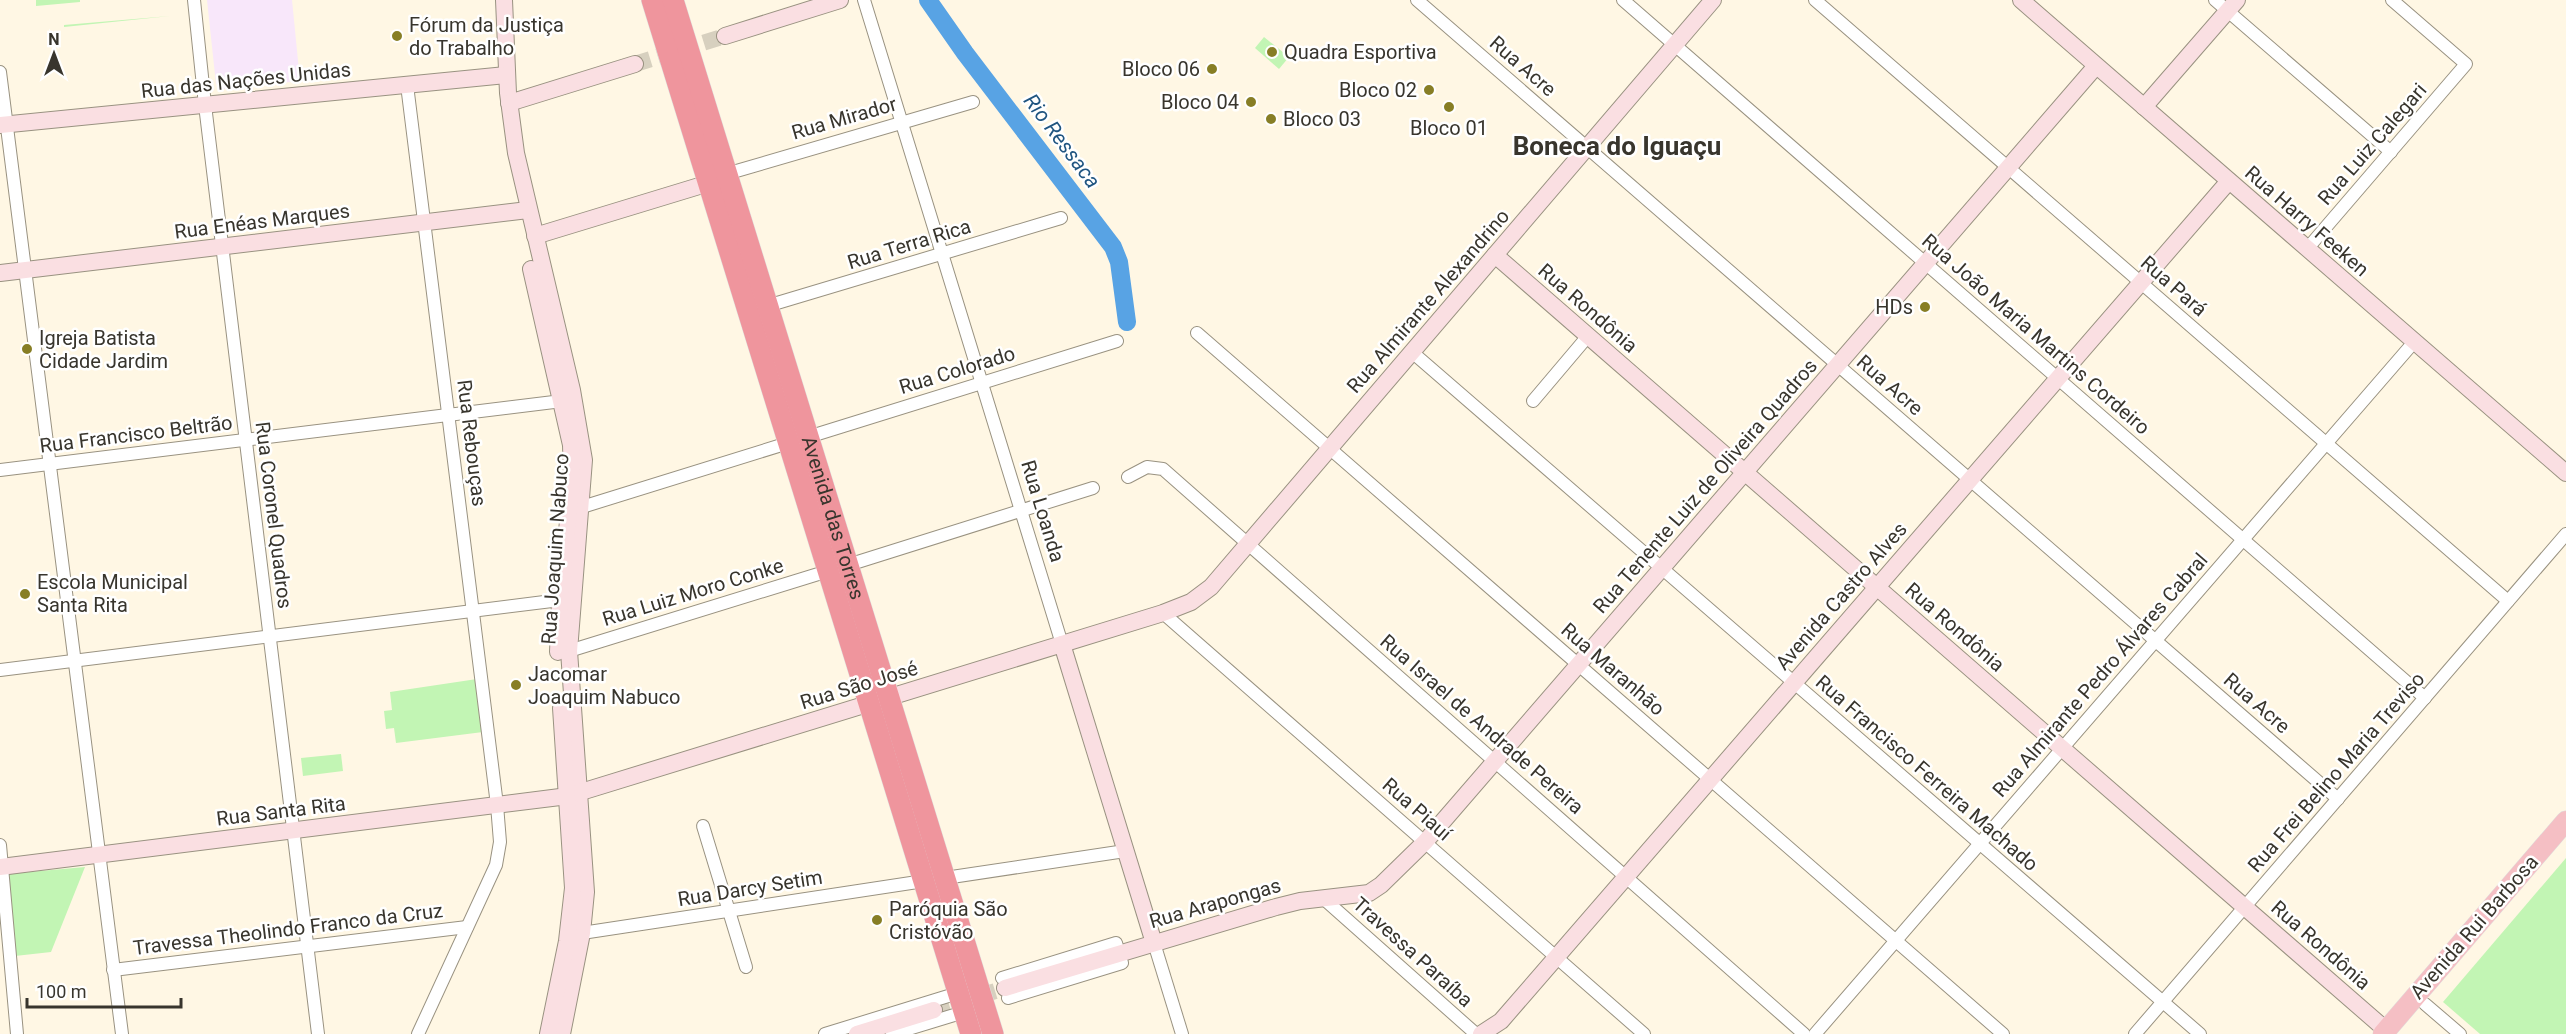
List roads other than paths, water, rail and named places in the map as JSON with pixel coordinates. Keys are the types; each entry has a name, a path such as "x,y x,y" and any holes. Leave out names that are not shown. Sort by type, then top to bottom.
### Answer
{"highway":[{"name":"Avenida das Torres","path":"652,0 717,179 767,306 798,440"},
{"name":"Avenida das Torres","path":"673,0 717,179 879,700 945,878 993,1034"},
{"name":"Avenida das Torres","path":"879,700 924,881 971,1034"}],"main road":[{"name":"Rua Joaquim Nabuco","path":"493,0 501,76 504,149 523,210 535,236 579,421 584,460 569,651 574,794 571,915 548,1034"},
{"name":"Rua Joaquim Nabuco","path":"504,0 501,76 509,103 523,210 571,445 572,482 560,600 558,651 585,875 582,933 562,1034"},
{"path":"725,36 840,0"},
{"name":"Rua Almirante Alexandrino","path":"1163,613 1191,602 1203,594 1248,544 1713,0"},
{"name":"Rua Harry Feeken","path":"2021,0 2566,473"},
{"path":"2144,107 2226,4"},
{"path":"509,103 634,64"},
{"name":"Rua Tenente Luiz de Oliveira Quadros","path":"1324,899 1369,893 1381,885 1425,842 2096,66"},
{"name":"Rua das Nações Unidas","path":"3,124 501,76"},
{"name":"Rua Mirador","path":"535,236 717,179"},
{"name":"Avenida Castro Alves","path":"1481,1034 1501,1021 2229,181"},
{"name":"Rua Enéas Marques","path":"0,273 523,210"},
{"name":"Rua Rondônia","path":"1495,255 2389,1032"},
{"name":"Rua São José","path":"574,794 1163,613"},
{"name":"Rua Loanda","path":"1062,644 1154,942"},
{"name":"Rua Santa Rita","path":"1,867 574,794"},
{"name":"Avenida Rui Barbosa","path":"2389,1032 2566,821"},
{"name":"Avenida Rui Barbosa","path":"2389,1032 2425,1004 2566,840"},
{"name":"Rua Arapongas","path":"1005,988 1276,907 1324,899"},
{"path":"857,1034 934,1010"}],"street":[{"name":"Rua Coronel Quadros","path":"194,0 204,105 318,1034"},
{"name":"Rua Loanda","path":"864,0 1062,644"},
{"name":"Rua Acre","path":"1417,0 2338,799"},
{"name":"Rua João Maria Martins Cordeiro","path":"1623,0 2425,698"},
{"name":"Rua Pará","path":"1815,0 2508,601"},
{"name":"Rua Luiz Calegari","path":"2307,249 2466,64 2392,0"},
{"path":"2226,4 2391,152"},
{"path":"0,72 3,124 25,270 122,1034"},
{"name":"Rua Rebouças","path":"407,85 500,842 497,859 418,1034"},
{"name":"Rua Mirador","path":"717,179 973,102"},
{"name":"Rua Terra Rica","path":"767,306 1061,219"},
{"name":"Rua Maranhão","path":"1197,333 2003,1034"},
{"path":"1533,401 1588,336"},
{"name":"Rua Colorado","path":"582,507 1117,341"},
{"name":"Rua Almirante Pedro Álvares Cabral","path":"1815,1034 2414,342"},
{"name":"Rua Francisco Ferreira Machado","path":"1412,352 2200,1034"},
{"name":"Rua Francisco Beltrão","path":"0,470 562,401"},
{"name":"Rua Israel de Andrade Pereira","path":"1128,477 1147,467 1163,470 1804,1034"},
{"name":"Rua Luiz Moro Conke","path":"569,651 1093,488"},
{"name":"Rua Frei Belino Maria Treviso","path":"2135,1034 2566,534"},
{"path":"0,670 560,600"},
{"name":"Rua Piauí","path":"1163,613 1644,1034"},
{"path":"703,826 746,967"},
{"path":"0,845 17,1034"},
{"path":"945,878 1125,851"},
{"name":"Rua Darcy Setim","path":"582,933 924,881"},
{"name":"Travessa Paraíba","path":"1324,899 1476,1034"},
{"name":"Travessa Theolindo Franco da Cruz","path":"113,969 467,927"},
{"name":"Rua Loanda","path":"1154,942 1182,1034"},
{"path":"825,1034 961,1003"},
{"path":"892,1034 961,1003"},
{"path":"2425,1004 2460,1034"}],"waterway":[{"name":"Rio Ressaca","path":"928,0 965,53 1113,247 1119,262 1127,322"}],"tunnel":[{"path":"635,64 725,36"},
{"path":"934,1010 1005,988"}],"place":[{"name":"Fórum da Justiça do Trabalho","path":"397,36"},
{"name":"Quadra Esportiva","path":"1272,52"},
{"name":"Bloco 06","path":"1212,69"},
{"name":"Bloco 02","path":"1429,90"},
{"name":"Bloco 04","path":"1251,102"},
{"name":"Bloco 01","path":"1449,107"},
{"name":"Bloco 03","path":"1271,119"},
{"name":"HDs","path":"1925,307"},
{"name":"Igreja Batista Cidade Jardim","path":"27,349"},
{"name":"Escola Municipal Santa Rita","path":"25,594"},
{"name":"Jacomar Joaquim Nabuco","path":"516,685"},
{"name":"Paróquia São Cristóvão","path":"877,920"}],"district":[{"name":"Boneca do Iguaçu","path":"1617,146"}]}
